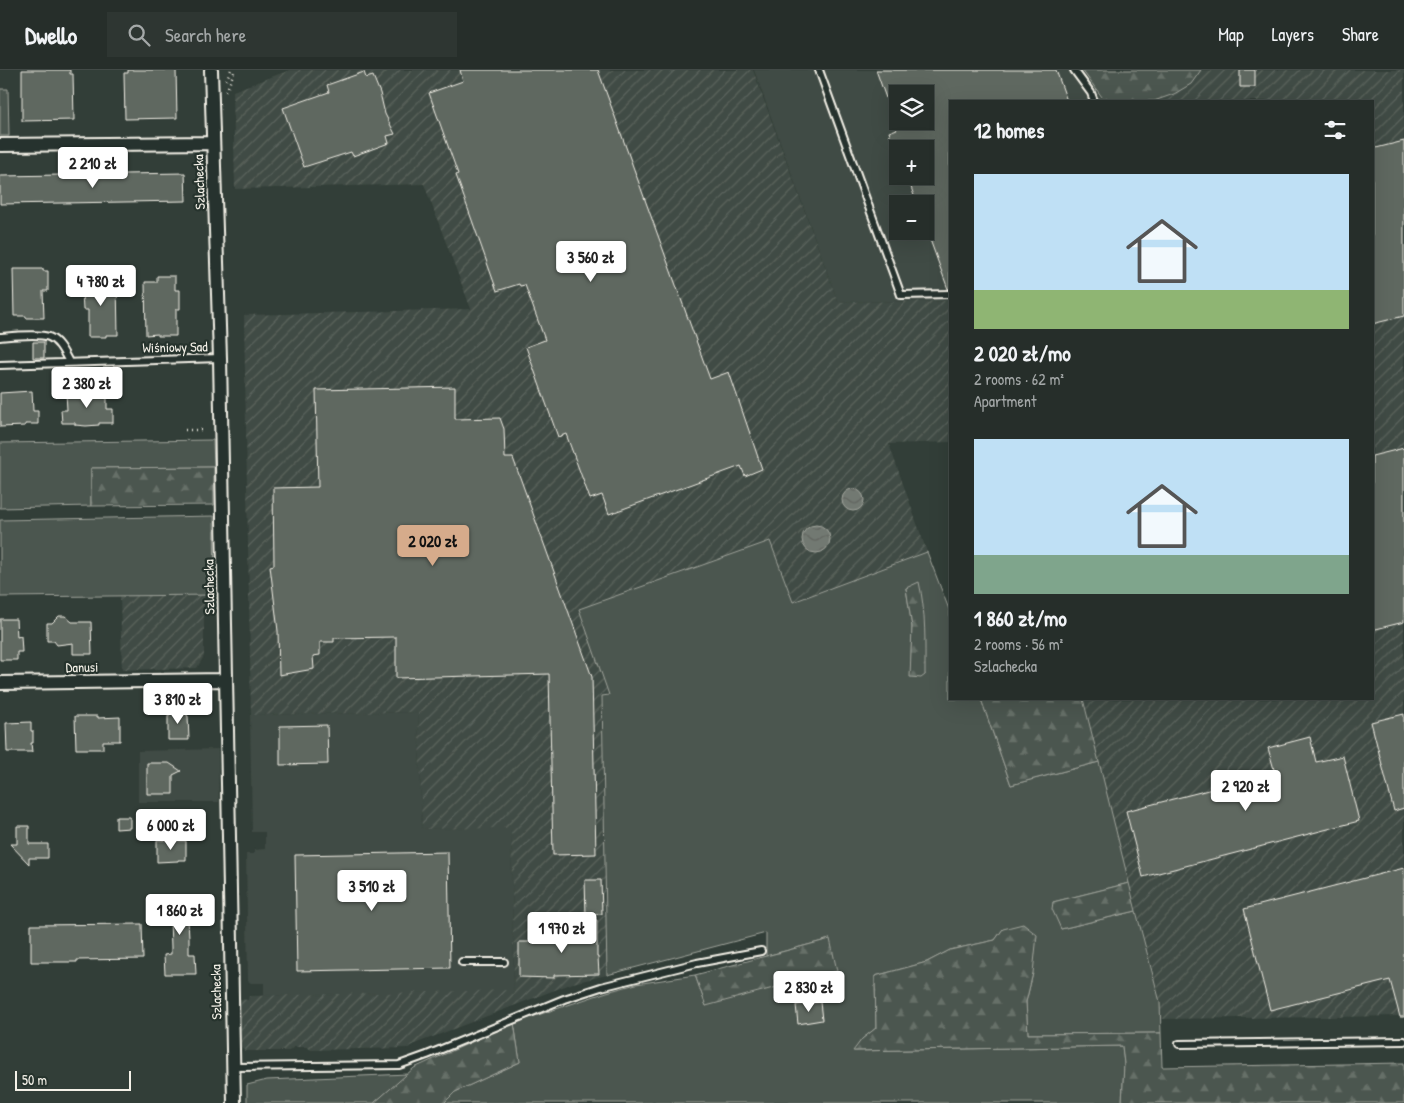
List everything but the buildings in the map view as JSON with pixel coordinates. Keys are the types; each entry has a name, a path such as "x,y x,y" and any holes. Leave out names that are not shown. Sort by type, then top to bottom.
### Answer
{"street":[{"name":"Szlachecka","path":"211,70 220,358 234,1103"},
{"path":"0,145 213,143"},
{"name":"Danusi","path":"0,683 225,680"}],"lane":[{"path":"819,70 900,295 949,294"},
{"path":"1074,70 1091,93 1094,100"},
{"path":"0,336 50,337 60,346 70,362"},
{"name":"Wiśniowy Sad","path":"0,365 220,358"},
{"path":"233,1067 399,1065 556,1002 601,987 697,963 761,951"},
{"path":"462,962 504,962"},
{"path":"1179,1044 1404,1041"}],"path":[{"path":"222,92 227,89 235,70"},
{"path":"185,430 204,430"}],"shaded area":[{"path":"290,70 753,70 838,302 949,301 949,442 889,444 927,552 793,602 769,541 609,696 602,696 607,975 573,983 408,1048 311,1050 307,1047 294,1047 289,1051 245,1051 241,1048 240,999 248,1000 249,996 514,990 511,828 422,829 418,712 251,715 244,315 471,309 424,184 235,189 233,91"},
{"path":"754,70 1082,70 1104,100 949,100 949,301 838,302"},
{"path":"1082,70 1404,70 1404,1016 1160,1019 1160,1002 1083,702 1083,700 1374,700 1374,100 1104,100"},
{"path":"120,595 204,595 204,656 197,668 122,670"},
{"path":"418,712 422,829 511,827 514,991 264,996 264,983 251,983 248,981 246,854 254,854 254,850 265,849 265,832 252,832 250,715"},
{"path":"218,749 219,802 138,802 138,751"}],"green space":[{"path":"1082,70 1201,70 1191,84 1174,94 1157,100 1104,100"},
{"path":"0,89 8,89 9,136 0,136"},
{"path":"213,440 214,467 91,468 91,506 0,508 0,443"},
{"path":"214,467 214,505 91,506 91,468"},
{"path":"214,516 215,595 0,597 0,520"},
{"path":"770,541 793,602 927,552 949,609 949,700 981,700 1011,785 1099,762 1129,883 1053,902 1061,929 1136,911 1160,1002 1161,1033 1028,1034 1026,1002 1033,973 1003,929 995,940 950,950 927,962 875,976 876,1028 862,1039 854,1051 1122,1046 1124,1064 1122,1103 444,1103 455,1092 520,1062 514,1023 636,984 695,975 706,1006 830,939 766,956 766,933 607,975 602,696 609,695 579,609","holes":["906,588 925,675 911,660 912,627"]},
{"path":"919,582 923,605 925,640 925,675 921,678 910,677 912,627 906,588"},
{"path":"981,700 1083,700 1099,762 1011,785"},
{"path":"1129,883 1136,911 1061,929 1052,909 1053,902"},
{"path":"1023,924 1037,935 1033,973 1026,1002 1028,1034 1161,1033 1162,1067 1404,1063 1404,1103 1122,1103 1124,1064 1122,1046 853,1051 862,1039 876,1028 875,976 927,962 950,950 995,940 1003,929"},
{"path":"830,939 837,971 706,1006 695,975"},
{"path":"514,1023 520,1062 455,1092 444,1103 374,1103 414,1068"},
{"path":"408,1074 374,1103 247,1103 247,1085 267,1080"}],"water":[{"path":"853,489 861,492 864,500 861,508 853,511 845,508 842,500 845,492"},
{"path":"816,525 826,529 830,539 826,549 816,553 806,549 802,539 806,529"}]}
